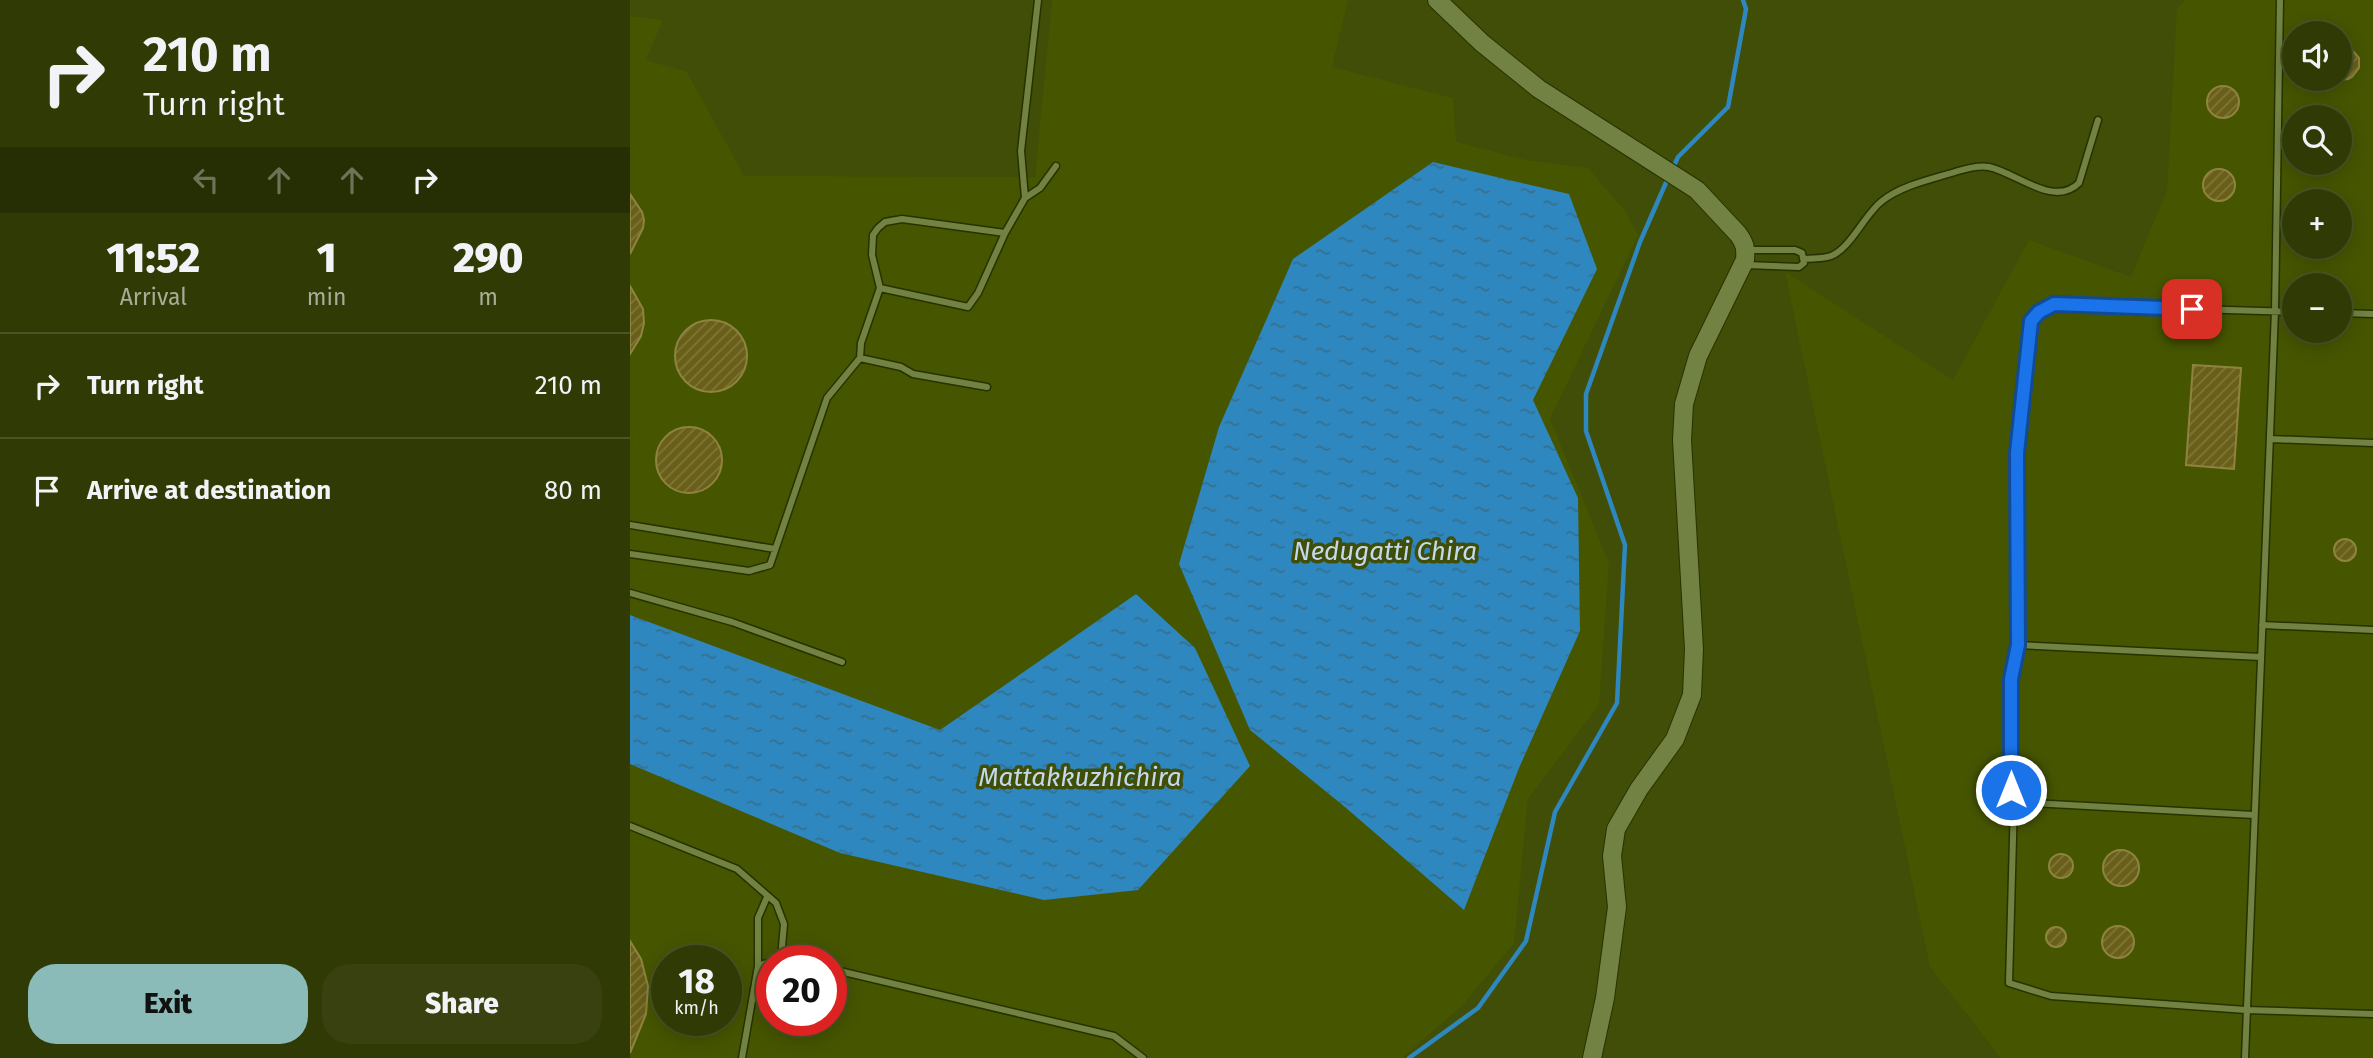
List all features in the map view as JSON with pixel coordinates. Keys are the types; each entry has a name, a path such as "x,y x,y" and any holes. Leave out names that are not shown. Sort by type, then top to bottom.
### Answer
{"main road":[{"path":"1437,0 1482,43 1539,89 1697,190 1744,241 1745,258 1699,356 1684,404 1682,440 1694,649 1692,695 1675,740 1639,789 1616,830 1612,856 1617,907 1605,998 1592,1058"}],"lane":[{"path":"1025,198 1021,152 1038,0"},
{"path":"2245,1058 2275,311 2280,0"},
{"path":"1804,258 1829,257 1839,252 1880,202 1895,192 1975,167 1990,167 2045,190 2059,193 2072,190 2080,183 2098,120"},
{"path":"880,288 968,307 978,293 1005,233 1025,198 1040,188 1056,166"},
{"path":"630,554 749,571 770,565 827,398 860,358 861,344 880,288 872,256 873,235 884,222 902,219 1005,233"},
{"path":"1795,250 1802,253 1804,263 1799,267 1745,258 1795,250"},
{"path":"2282,311 2054,304 2039,312 2031,321 2017,453 2018,645 2011,679 2011,790 2014,802 2010,983 2051,996 2246,1010 2373,1014"},
{"path":"2352,313 2373,314"},
{"path":"860,358 901,367 913,374 987,387"},
{"path":"2270,439 2373,443"},
{"path":"630,526 775,548"},
{"path":"630,593 732,622 842,662"},
{"path":"2262,625 2373,630"},
{"path":"2018,645 2261,657"},
{"path":"2014,802 2254,815"},
{"path":"630,826 737,869 776,903 784,924 782,945"},
{"path":"758,945 758,918 768,897"},
{"path":"847,973 1114,1036 1143,1058"},
{"path":"742,1058 756,978"}],"shaded area":[{"path":"1052,0 1348,0 1332,67 1453,98 1456,142 1526,160 1588,168 1625,211 1638,235 1550,419 1609,563 1599,705 1528,799 1514,943 1462,1006 1402,1058 630,1058 630,16 663,20 646,60 687,72 744,176 1035,177"},
{"path":"2185,0 2373,0 2373,1058 2001,1058 1930,967 1785,272 1953,380 2029,240 2131,277 2167,190 2177,9"}],"water":[{"name":"Nedugatti Chira","path":"1433,162 1569,194 1597,269 1533,400 1578,498 1580,631 1519,768 1464,910 1345,807 1250,730 1179,564 1219,427 1293,259"},
{"name":"Mattakkuzhichira","path":"1136,594 1195,648 1250,766 1138,890 1044,900 840,853 630,764 630,615 940,730"}],"building":[{"path":"2352,50 2359,58 2359,68 2352,77"},
{"path":"2223,86 2234,91 2239,102 2234,113 2223,118 2212,113 2207,102 2212,91"},
{"path":"2219,169 2230,174 2235,185 2230,196 2219,201 2208,196 2203,185 2208,174"},
{"path":"630,194 644,220 643,228 630,254"},
{"path":"630,286 643,309 644,323 641,336 630,354"},
{"path":"711,320 731,326 741,336 747,356 741,376 731,386 711,392 691,386 681,376 675,356 681,336 691,326"},
{"path":"2193,365 2241,368 2234,469 2186,465"},
{"path":"689,427 702,430 712,437 719,447 722,460 719,473 712,483 702,490 689,493 676,490 666,483 659,473 656,460 659,447 666,437 676,430"},
{"path":"2345,539 2353,542 2356,550 2353,558 2345,561 2337,558 2334,550 2337,542"},
{"path":"2121,850 2134,855 2139,868 2134,881 2121,886 2108,881 2103,868 2108,855"},
{"path":"2056,854 2066,854 2073,861 2073,871 2066,878 2056,878 2049,871 2049,861"},
{"path":"2118,926 2129,931 2134,942 2129,953 2118,958 2107,953 2102,942 2107,931"},
{"path":"2056,927 2063,930 2066,937 2063,944 2056,947 2049,944 2046,937 2049,930"},
{"path":"630,941 641,959 648,986 646,1014 630,1053"}],"waterway":[{"path":"1672,170 1678,157 1728,107 1746,9 1743,0"},
{"path":"1409,1058 1478,1008 1526,941 1555,812 1617,703 1625,545 1586,431 1586,394 1640,242 1668,178"}],"route":[{"path":"2011,790 2011,679 2018,645 2017,453 2031,321 2039,312 2054,304 2192,309"}]}
